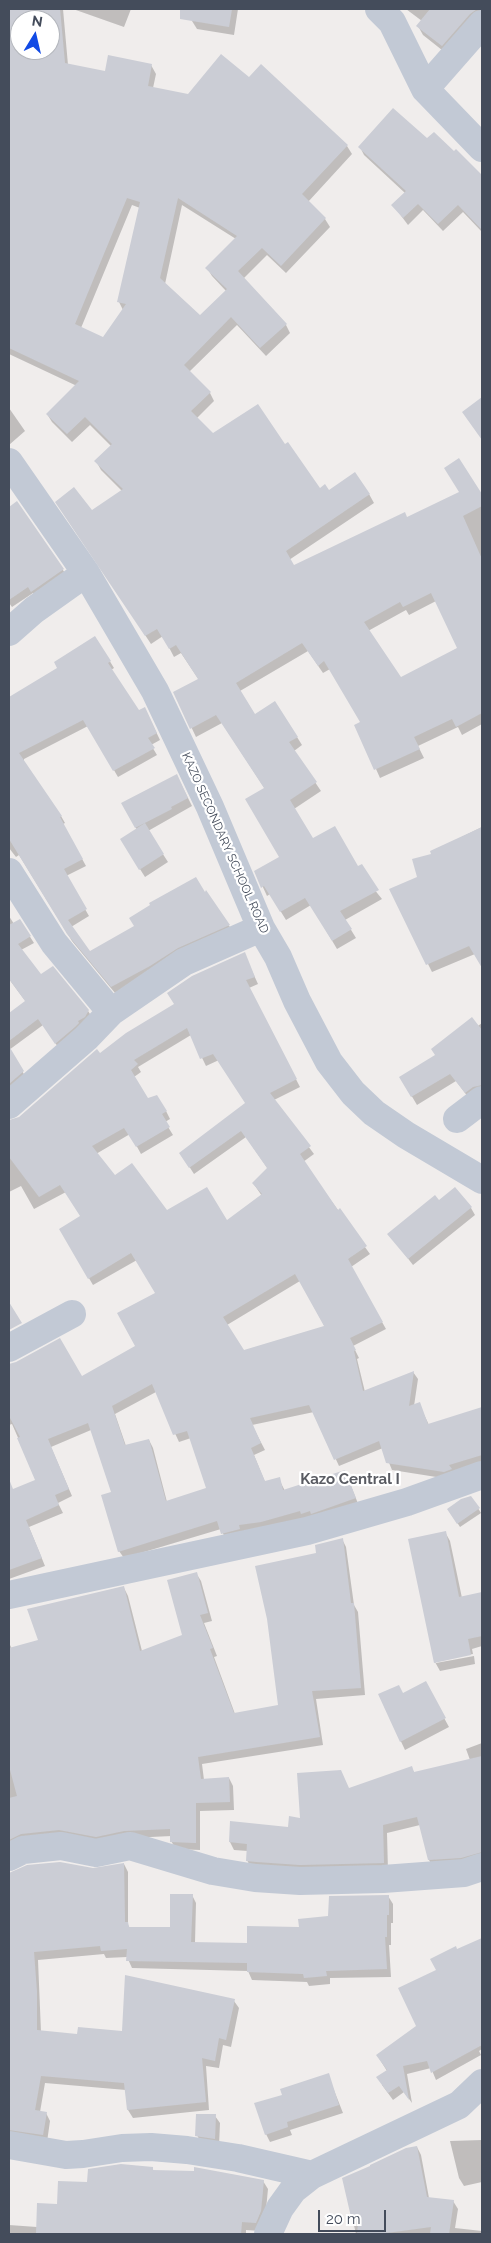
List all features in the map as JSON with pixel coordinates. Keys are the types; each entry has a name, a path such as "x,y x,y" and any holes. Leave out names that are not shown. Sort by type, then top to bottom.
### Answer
{"street":[{"path":"379,9 392,22 425,89 482,148"},
{"path":"425,89 482,24"},
{"name":"KAZO SECONDARY SCHOOL ROAD","path":"9,462 86,573 156,691 210,807 261,928 278,957 297,1001 329,1062 353,1093 374,1113 406,1136 482,1180"},
{"path":"9,632 34,610 86,573"},
{"path":"9,872 54,943 111,1012"},
{"path":"9,1105 86,1038 111,1012 184,962 261,928"},
{"path":"457,1119 482,1100"},
{"path":"9,1348 72,1314"},
{"path":"9,1595 306,1531 407,1502 482,1475"},
{"path":"9,1857 23,1850 62,1846 96,1853 130,1846 213,1871 255,1878 300,1881 430,1876 464,1873 482,1866"},
{"path":"268,2234 280,2208 293,2190 312,2176 459,2105 482,2083"},
{"path":"9,2145 66,2155 122,2148 151,2147 187,2150 238,2158 312,2176"}],"building":[{"path":"9,9 60,9 65,63 105,71 108,55 152,64 148,86 188,94 221,54 249,77 261,64 348,145 302,194 326,218 281,266 262,248 238,271 287,324 260,348 231,317 184,365 211,392 191,411 213,433 258,404 285,444 288,442 320,488 325,484 329,490 355,472 370,494 286,551 294,565 405,512 407,517 459,492 444,468 459,458 482,494 482,506 463,516 482,559 482,713 456,727 452,719 414,737 420,749 374,770 354,725 360,722 324,661 318,666 302,643 236,683 255,714 275,701 298,737 289,742 317,782 290,800 313,838 335,826 358,866 362,864 379,890 340,911 352,929 332,941 305,898 280,912 264,886 261,888 254,871 279,857 245,799 264,788 216,715 190,729 173,692 198,679 176,645 169,649 157,629 145,636 55,502 74,487 92,510 123,489 94,461 112,444 85,417 67,434 46,414 79,381 9,348","holes":["127,198 140,202 117,302 126,304 103,337 75,324","178,198 237,236 205,268 227,289 200,315 160,278","431,593 457,648 401,677 364,622 400,602 403,607"]},
{"path":"180,9 232,9 229,27 180,19"},
{"path":"430,9 477,9 470,14 442,46 416,26"},
{"path":"393,108 427,138 434,132 454,151 456,149 482,175 482,230 458,205 438,224 418,204 403,218 391,205 406,191 358,147"},
{"path":"482,397 482,440 462,412"},
{"path":"17,501 64,569 31,592 28,587 9,600 9,507"},
{"path":"95,636 111,661 108,663 139,710 145,707 157,733 148,738 155,748 113,771 83,720 19,753 62,816 60,817 83,859 64,869 87,909 68,920 90,951 134,926 129,918 150,905 149,903 196,877 230,925 178,948 111,987 67,934 9,839 9,697 57,668 54,662"},
{"path":"177,774 188,798 171,807 172,809 135,828 121,803"},
{"path":"145,823 164,854 139,870 120,839"},
{"path":"482,827 482,968 469,946 426,965 389,889 417,877 412,859 431,854 430,851"},
{"path":"20,919 31,936 18,944 41,974 53,966 89,1010 75,1027 55,1044 38,1019 9,1041 9,1013 25,1001 9,979 9,925"},
{"path":"245,952 255,977 246,980 297,1079 270,1093 311,1146 300,1154 338,1210 340,1208 367,1246 348,1259 383,1322 350,1338 356,1350 354,1351 363,1391 414,1371 409,1406 420,1402 428,1424 482,1407 482,1455 449,1465 452,1469 444,1472 386,1463 379,1441 334,1460 309,1405 250,1418 261,1443 251,1448 265,1481 280,1477 283,1490 345,1470 356,1498 311,1514 310,1511 301,1514 300,1511 261,1522 239,1525 240,1529 221,1534 217,1521 118,1552 101,1495 111,1492 88,1423 48,1439 69,1489 55,1495 59,1505 26,1520 42,1558 9,1570 9,1479 13,1489 35,1480 17,1438 20,1437 9,1416 9,1364 60,1338 82,1376 135,1346 117,1313 155,1293 131,1253 88,1279 59,1229 80,1216 60,1185 39,1197 9,1157 9,1120 19,1117 97,1049 100,1053 126,1033 174,1004 167,993 192,976","holes":["187,1028 200,1059 213,1054 245,1103 179,1153 189,1168 241,1131 267,1168 252,1183 262,1194 227,1220 207,1187 167,1210 132,1163 115,1175 92,1146 124,1128 136,1147 170,1127 162,1114 167,1111 157,1095 148,1098 131,1070 138,1064 134,1060","295,1274 324,1326 244,1350 223,1317","152,1384 173,1435 187,1431 206,1488 166,1501 149,1439 125,1445 112,1406"]},
{"path":"472,1017 482,1030 482,1085 473,1087 465,1093 450,1074 411,1097 399,1077 435,1055 431,1049"},
{"path":"9,1046 24,1071 9,1084"},
{"path":"455,1187 472,1207 408,1259 387,1234 435,1195 439,1200"},
{"path":"9,1302 22,1323 9,1330"},
{"path":"471,1496 480,1508 457,1524 447,1509 461,1499"},
{"path":"446,1531 459,1597 482,1592 482,1636 468,1639 471,1655 434,1663 408,1539"},
{"path":"343,1538 351,1603 354,1603 361,1688 312,1691 320,1737 198,1757 201,1779 229,1777 230,1802 196,1803 196,1843 170,1842 170,1829 124,1831 96,1837 59,1830 21,1834 9,1840 9,1798 17,1796 9,1766 9,1648 38,1640 27,1609 124,1586 140,1651 182,1635 167,1580 197,1572 208,1613 200,1615 213,1648 210,1649 234,1713 278,1705 267,1619 255,1566 316,1553 315,1545"},
{"path":"426,1681 446,1718 400,1742 378,1694 399,1685 403,1693"},
{"path":"482,1756 482,1852 461,1858 428,1860 417,1817 383,1825 384,1863 300,1865 246,1861 247,1844 229,1842 230,1821 288,1827 289,1816 300,1818 297,1773 341,1770 349,1788 412,1766 414,1772"},
{"path":"60,1862 93,1868 124,1863 125,1922 128,1922 129,1927 170,1927 170,1894 193,1894 191,1942 247,1943 247,1926 299,1927 298,1919 328,1916 329,1896 389,1895 387,1937 385,1937 387,1969 326,1971 327,1976 304,1978 303,1974 247,1972 247,1963 126,1961 127,1949 101,1951 100,1946 34,1952 37,2030 77,2034 78,2027 122,2031 125,1975 235,1999 226,2040 219,2038 215,2061 202,2058 206,2102 127,2110 124,2083 41,2076 35,2110 47,2112 43,2135 9,2130 9,1873 27,1865"},
{"path":"482,1938 482,2045 431,2073 427,2061 403,2066 409,2100 399,2086 388,2093 376,2077 387,2070 376,2055 416,2026 398,1988 436,1970 430,1959 456,1946 457,1949"},
{"path":"329,2073 339,2105 287,2122 288,2127 265,2135 254,2103 282,2095 280,2089"},
{"path":"196,2114 216,2114 215,2139 195,2136"},
{"path":"417,2146 427,2197 454,2200 449,2234 430,2234 431,2227 379,2234 357,2234 359,2215 351,2217 342,2178 406,2148"},
{"path":"121,2164 153,2167 153,2170 194,2171 194,2167 264,2180 261,2211 256,2223 242,2222 241,2234 36,2234 37,2203 57,2204 58,2181 87,2182 88,2169"}],"district":[{"name":"Kazo Central I","path":"350,1479"}]}
